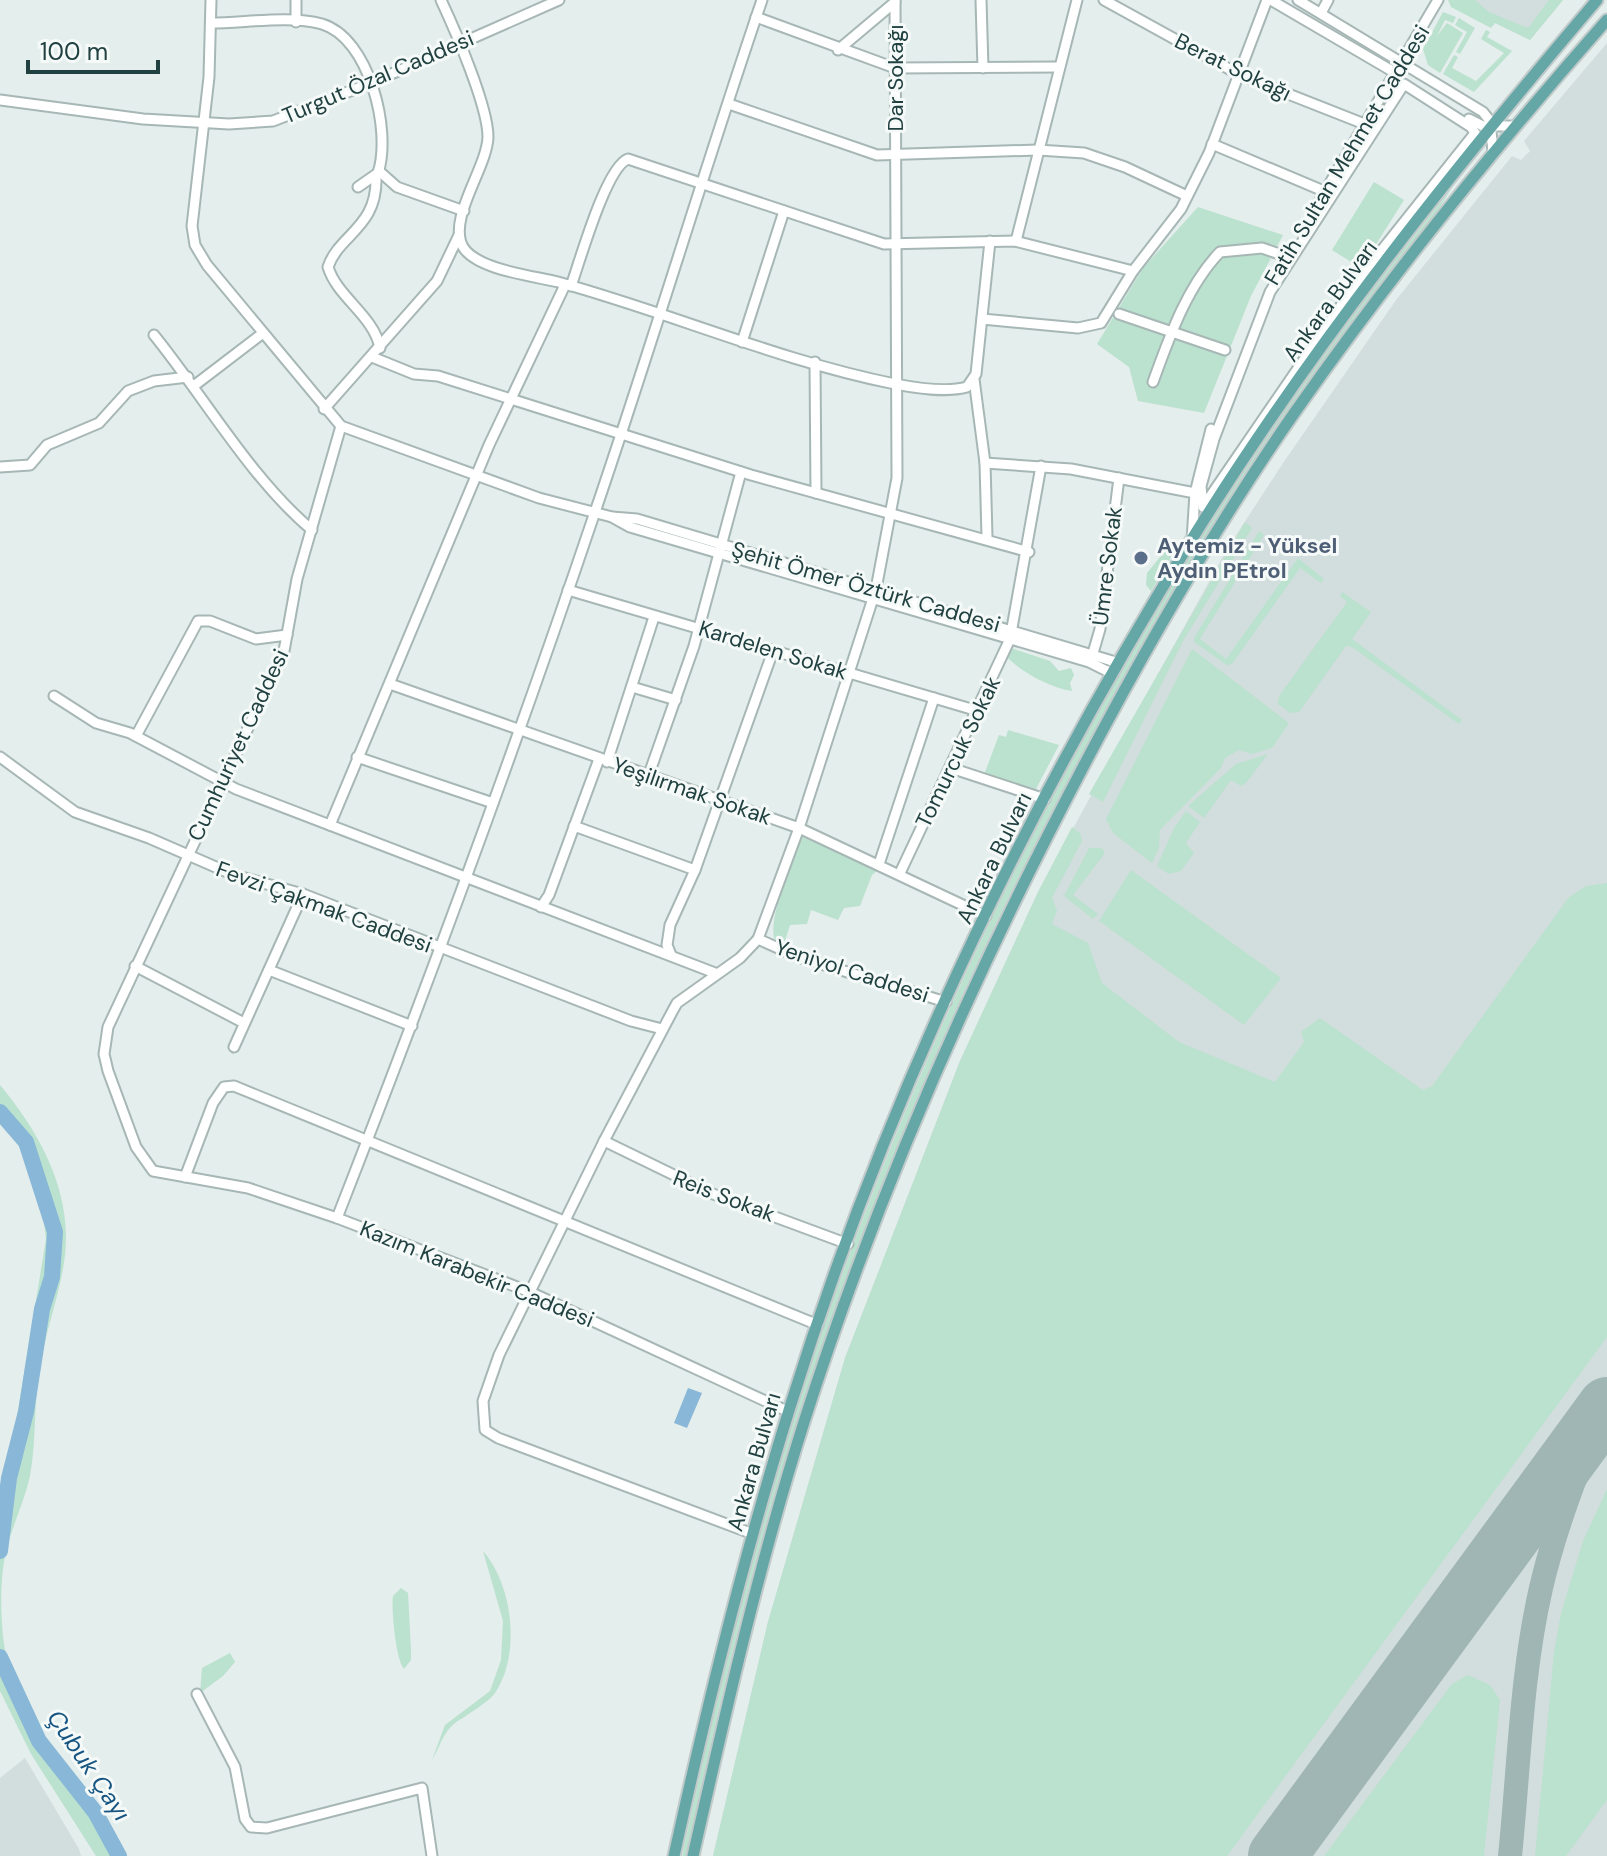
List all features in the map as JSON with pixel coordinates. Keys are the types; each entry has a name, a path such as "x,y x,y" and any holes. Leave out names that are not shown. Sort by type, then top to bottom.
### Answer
{"main road":[{"name":"Ankara Bulvarı","path":"674,1856 710,1699 789,1412 891,1130 986,916 1116,668 1192,540 1311,360 1381,264 1597,0"},
{"name":"Ankara Bulvarı","path":"693,1856 743,1637 806,1418 889,1183 998,934 1107,721 1226,516 1345,343 1513,126 1607,20"}],"street":[{"name":"Şehit Ömer Öztürk Caddesi","path":"211,0 209,77 192,210 195,245 324,409 341,426 476,476 612,517 637,519 720,549 1011,634 1093,653 1116,668"},
{"path":"296,0 296,22"},
{"path":"324,409 437,281 459,235 488,139 483,112 461,43 441,0"},
{"name":"Turgut Özal Caddesi","path":"0,100 66,111 202,123 273,121 371,83 559,0"},
{"path":"337,1218 412,1026 568,590 661,316 762,0"},
{"path":"981,0 983,68"},
{"path":"1016,241 1077,0"},
{"name":"Berat Sokağı","path":"1104,0 1240,75 1367,125"},
{"path":"982,319 1094,327 1104,319 1133,271 1170,225 1187,196 1212,144 1269,0 1397,73 1470,120 1491,126 1513,126"},
{"path":"1298,0 1404,61 1483,112 1491,126 1493,152"},
{"path":"1321,13 1328,0"},
{"name":"Fatih Sultan Mehmet Caddesi","path":"1192,540 1195,493 1204,450 1268,286 1367,125 1438,0"},
{"path":"838,50 895,1"},
{"name":"Dar Sokağı","path":"758,939 799,828 874,594 892,513 897,478 895,1"},
{"path":"756,17 838,50 895,68 1059,67"},
{"path":"211,23 296,22 324,25 346,37 371,83 381,122 373,197 363,223 328,267 333,279 376,335 380,348"},
{"path":"1404,84 1471,127 1475,133 1362,275 1203,507 1201,486 1214,439 1270,292 1291,254 1362,151 1404,84"},
{"path":"729,104 868,152 895,156 1038,150 1095,156 1187,196"},
{"path":"1212,144 1326,192"},
{"path":"330,825 476,476 568,286 603,197 621,162 633,159 784,211 894,244 1016,241 1133,271"},
{"path":"377,173 397,187 464,211"},
{"path":"358,187 377,173"},
{"path":"742,342 784,211"},
{"path":"459,235 467,253 481,261 742,342 895,384 949,390 967,387 974,379"},
{"path":"987,537 985,463 974,379 990,241"},
{"path":"1153,382 1171,333 1200,279 1220,252 1262,248 1285,256"},
{"path":"1119,314 1225,350"},
{"path":"0,467 30,465 47,445 99,423 122,396 134,388 166,378 192,381 263,333"},
{"path":"154,335 192,381 247,462 312,530"},
{"path":"372,357 405,372 438,376 741,472 987,537 1029,552"},
{"path":"815,362 816,493"},
{"name":"Cumhuriyet Caddesi","path":"153,1171 136,1147 104,1054 108,1027 187,854 258,711 287,635 297,579 341,426"},
{"path":"985,463 1041,466 1195,493"},
{"name":"Tomurcuk Sokak","path":"900,873 978,711 1011,634 1029,552 1041,466"},
{"path":"648,777 676,700 741,472"},
{"name":"Ümre Sokak","path":"1093,653 1100,629 1119,478"},
{"name":"Kardelen Sokak","path":"568,590 978,711"},
{"path":"541,907 549,895 632,687 654,617"},
{"path":"136,736 198,621 210,621 256,639 287,635"},
{"name":"Şehit Ömer Öztürk Caddesi","path":"1011,634 1089,662 1116,668"},
{"path":"671,955 667,945 670,925 695,870 773,651"},
{"name":"Yeşilırmak Sokak","path":"390,684 799,828 986,916"},
{"path":"632,687 676,700"},
{"path":"54,696 96,723 136,736 222,782 715,973"},
{"path":"879,864 934,698"},
{"name":"Fevzi Çakmak Caddesi","path":"0,757 75,812 234,875 303,894 439,950 631,1021 662,1029"},
{"path":"357,757 493,803"},
{"path":"951,768 1045,799"},
{"path":"574,826 695,870"},
{"path":"234,1047 303,894"},
{"path":"753,1534 485,1430 482,1415 486,1390 530,1292 604,1141 677,1003 740,958 758,939"},
{"name":"Yeniyol Caddesi","path":"758,939 809,960 946,1002"},
{"path":"135,966 244,1023"},
{"path":"269,970 412,1026"},
{"path":"185,1177 213,1103 228,1085 818,1325"},
{"name":"Reis Sokak","path":"604,1141 713,1194 848,1244"},
{"name":"Kazım Karabekir Caddesi","path":"153,1171 248,1188 337,1218 530,1292 789,1412"},
{"path":"197,1694 231,1756 245,1819 251,1827 277,1825 422,1788 432,1856"}],"shaded area":[{"path":"1448,0 1563,0 1530,40"},
{"path":"1607,43 1607,1856 713,1856 768,1622 845,1358 960,1061 1038,892 1227,549 1283,463 1396,300 1512,156 1521,160 1530,151 1524,141"},
{"path":"25,1758 81,1856 0,1856 0,1778"}],"green space":[{"path":"1448,0 1475,0 1489,12 1528,28 1549,0 1563,0 1530,40 1495,23 1491,28 1451,7"},
{"path":"1443,12 1456,17 1453,23 1445,20 1437,36 1447,23 1463,33 1440,73 1428,65 1423,49"},
{"path":"1459,18 1475,28 1460,54 1456,52 1467,32 1455,25"},
{"path":"1486,30 1490,32 1487,37 1512,51 1474,92 1443,74 1454,55 1458,57 1452,68 1476,81 1504,53 1481,39"},
{"path":"1374,182 1404,200 1361,268 1332,250"},
{"path":"1452,188 1421,235 1300,393 1214,525 1071,775 971,977 882,1184 805,1397 754,1567 686,1856 682,1856 733,1634 795,1414 892,1143 950,1008 1013,874 1081,743 1153,615 1229,491 1309,373"},
{"path":"1198,207 1283,235 1251,296 1204,413 1138,401 1129,367 1097,344 1143,268"},
{"path":"1245,522 1252,528 1183,641 1103,802 1089,794"},
{"path":"1259,531 1264,535 1200,639 1226,659 1298,558 1324,579 1321,583 1300,568 1232,664 1227,665 1194,642 1194,638"},
{"path":"1165,551 1173,554 1151,591 1146,585 1147,573"},
{"path":"1342,592 1371,612 1352,639 1462,720 1459,724 1352,647 1346,646 1299,712 1290,713 1278,704 1279,696 1347,602 1340,596"},
{"path":"1011,648 1050,661 1059,671 1071,668 1074,675 1070,683 1072,691 1028,674 1007,657"},
{"path":"1192,649 1289,723 1272,748 1252,754 1239,750 1225,758 1221,768 1160,830 1159,848 1152,863 1113,833 1106,819"},
{"path":"1008,730 1059,745 1036,789 984,775 999,735 1006,737"},
{"path":"1268,754 1246,783 1241,786 1231,780 1204,818 1188,806 1236,764"},
{"path":"1186,811 1200,822 1186,843 1194,853 1181,871 1169,874 1157,866 1174,828"},
{"path":"1072,827 1080,833 1082,841 1052,898 1057,911 1052,924 1088,943 1102,983 1179,1042 1275,1082 1304,1042 1301,1032 1320,1018 1423,1090 1432,1086 1569,897 1586,886 1607,883 1607,1337 1227,1856 713,1856 768,1622 845,1358 960,1061 1038,892"},
{"path":"802,837 878,870 872,875 860,906 844,908 838,920 811,910 807,924 790,925 784,944 827,959 826,962 783,948 774,937 776,910"},
{"path":"1089,848 1102,848 1105,853 1073,895 1098,914 1093,919 1064,896"},
{"path":"1131,870 1281,978 1244,1025 1099,921"},
{"path":"0,1085 28,1122 50,1163 58,1185 66,1231 63,1268 39,1375 30,1476 9,1540 2,1575 3,1636 10,1670 22,1700 38,1727 95,1802 125,1856 96,1856 31,1754 0,1691 0,1487 15,1429 46,1239 42,1206 33,1177 21,1149 0,1120"},
{"path":"1607,1489 1607,1800 1566,1856 1535,1856 1554,1652 1561,1613 1583,1541"},
{"path":"483,1551 493,1565 507,1601 511,1640 508,1660 495,1693 451,1727 432,1760 445,1725 490,1691 501,1660 503,1621"},
{"path":"401,1588 408,1593 411,1651 411,1660 404,1669 396,1646 393,1612 393,1596"},
{"path":"230,1653 235,1662 223,1676 200,1693 202,1668"},
{"path":"1468,1675 1490,1685 1500,1700 1484,1856 1324,1856 1452,1684"}],"water":[{"path":"688,1388 702,1393 687,1428 674,1423"}],"waterway":[{"name":"Çubuk Çayı","path":"0,1112 26,1142 55,1232 52,1277 42,1309 26,1412 9,1478 0,1551"},
{"name":"Çubuk Çayı","path":"0,1657 39,1741 95,1812 119,1856"}],"taxiway":[{"path":"1510,1856 1534,1621 1567,1500 1601,1414"}],"runway":[{"path":"1277,1856 1607,1406"}],"place":[{"name":"Aytemiz - Yüksel Aydın PEtrol","path":"1141,558"}]}
